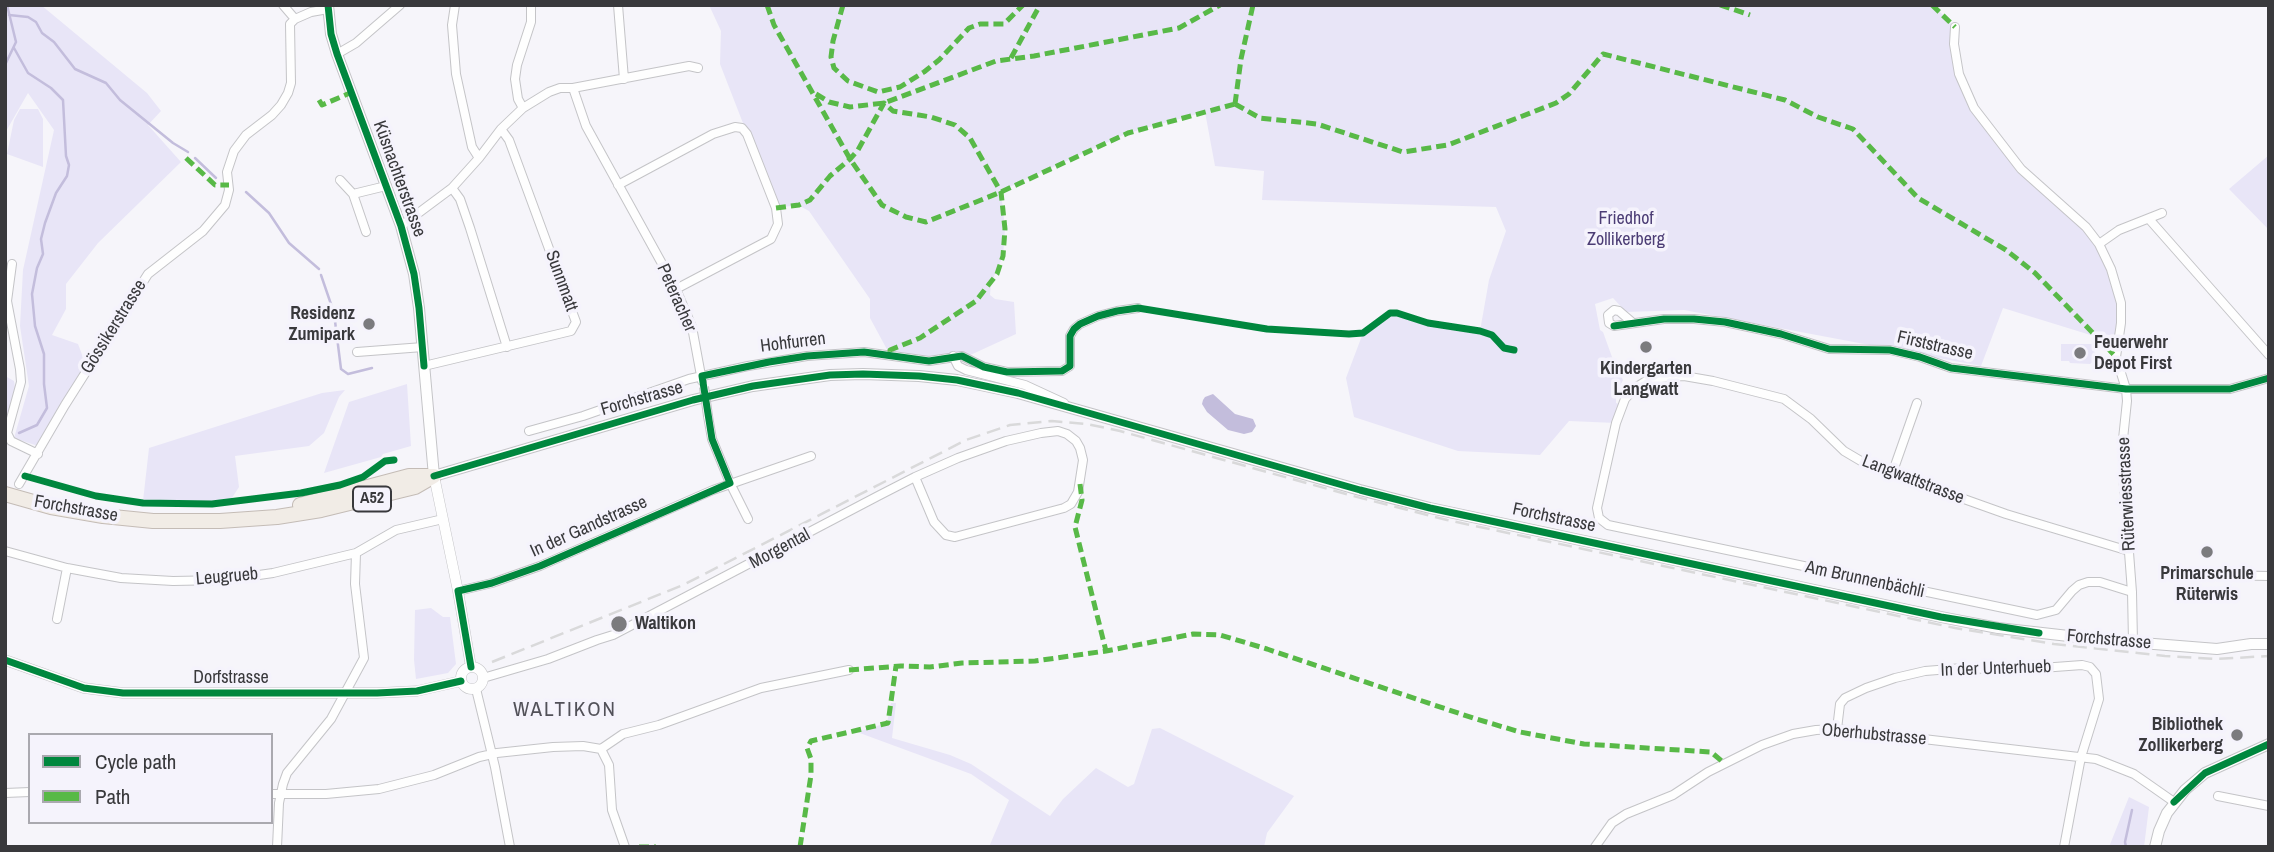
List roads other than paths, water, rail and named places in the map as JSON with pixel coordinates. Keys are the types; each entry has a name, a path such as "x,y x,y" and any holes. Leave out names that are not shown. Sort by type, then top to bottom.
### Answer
{"highway":[{"name":"Forchstrasse","path":"12,486 52,501 102,510 152,515 197,515 285,508 409,476 435,476"},
{"name":"Forchstrasse","path":"5,494 51,507 103,516 161,521 220,521 277,517 321,510 415,487 435,476"}],"main road":[{"name":"Küsnachterstrasse","path":"328,7 337,54 401,226 414,274 435,476"},
{"name":"Forchstrasse","path":"435,476 727,391 808,377 863,374 919,376 993,387 1430,508 1941,617 2039,633 2217,649 2269,644"},
{"name":"Forchstrasse","path":"2251,644 2269,637"},
{"path":"2155,847 2161,826 2174,802 2205,774 2269,744"}],"street":[{"path":"283,5 295,19 328,7"},
{"path":"337,54 356,43 400,5"},
{"path":"454,5 452,25 456,74 472,147 480,158"},
{"path":"523,108 518,99 515,79 531,22 531,5"},
{"path":"618,5 624,79"},
{"name":"Gössikerstrasse","path":"12,486 38,454 65,405 148,274 203,231 225,205 229,190 227,173 234,151 246,135 281,105 290,87 289,30 295,19"},
{"name":"Rüterwiesstrasse","path":"1955,27 1954,44 1959,74 1974,108 2021,169 2086,227 2099,244 2111,269 2121,303 2116,358 2127,401 2123,473 2133,642"},
{"path":"401,226 452,188 480,158 501,129 523,108 549,92 689,66 698,68"},
{"name":"Peteracher","path":"573,88 586,126 676,289 692,327 712,439 748,519"},
{"path":"618,186 713,134 735,127 742,128 747,134 776,208 778,224 771,239 676,289"},
{"name":"Sunnmatt","path":"424,366 571,331 576,322 509,140 501,129"},
{"path":"340,180 353,194 366,232"},
{"path":"353,194 386,186"},
{"path":"452,188 460,199 467,219 507,347"},
{"path":"2099,244 2119,230 2162,213"},
{"path":"2149,219 2269,355"},
{"path":"12,264 7,301 21,383 7,433 11,441 38,454"},
{"path":"953,356 962,356 984,367 1007,372 1062,372 1070,366 1070,337 1074,329 1098,316 1138,308"},
{"name":"Firststrasse","path":"1633,323 1694,319 1725,322 1781,334 1829,349 1891,350 1951,368 2126,390 2230,389 2269,378"},
{"path":"357,352 423,347"},
{"name":"Hohfurren","path":"529,432 702,376 748,366 807,356 863,352 929,361 953,356"},
{"name":"Forchstrasse","path":"953,356 958,366 966,370 1025,385 1056,398 1069,407"},
{"name":"Langwattstrasse","path":"1597,508 1622,405 1639,385 1660,377 1684,376 1713,380 1784,399 1801,410 1844,451 1866,464 2006,514 2129,551"},
{"path":"1892,474 1917,403"},
{"name":"Morgental","path":"483,678 548,659 613,635 915,477 958,458 1006,441 1058,431 1076,441 1083,460 1079,492 1071,504 955,537 946,535 939,529 915,477"},
{"name":"In der Gandstrasse","path":"458,591 492,583 540,566 730,483 811,456"},
{"path":"435,476 471,667"},
{"name":"Am Brunnenbächli","path":"1597,508 1599,518 1608,525 2037,615 2056,610 2079,585 2088,582 2100,582 2132,592"},
{"name":"Leugrueb","path":"5,551 67,568 134,579 224,580 273,573 356,553 396,530 443,519"},
{"path":"277,847 276,794 294,763 331,719 364,658 355,584 356,553"},
{"path":"57,619 67,568"},
{"path":"2217,575 2269,576"},
{"name":"Dorfstrasse","path":"5,660 84,688 123,693 417,691 461,681"},
{"name":"In der Unterhueb","path":"1837,729 1840,704 1845,698 1895,678 1925,671 1963,668 2014,670 2082,665 2090,667 2096,674 2099,699 2081,757"},
{"path":"471,667 481,671 483,678 476,689 468,689 461,681 462,673 471,667"},
{"path":"276,794 326,794 379,789 434,775 492,754 553,747 583,746 601,749 623,734 659,725 761,688 849,670"},
{"path":"476,689 510,847"},
{"name":"Oberhubstrasse","path":"1595,847 1612,824 1626,814 1673,795 1708,772 1762,745 1793,734 1816,730 1837,729 2096,759 2134,774 2174,802"},
{"path":"601,749 609,765 612,810 625,847"},
{"path":"2064,847 2081,757"},
{"path":"5,793 28,792"},
{"path":"2218,796 2269,806"}],"waterway":[{"path":"5,65 16,42 7,5"},
{"path":"9,15 28,17 36,22 42,33 54,42 75,69 106,83 120,100 188,152"},
{"path":"14,48 28,73 51,88 63,100 66,156 69,165 67,176 56,193 45,223 41,239 43,254 32,294 35,326 44,354 47,408 37,425 19,433"},
{"path":"195,158 216,178"},
{"path":"246,192 269,213 289,243 319,269"},
{"path":"321,275 334,313 341,369 348,374 372,368"},
{"path":"2126,847 2132,810"}],"railway":[{"path":"492,662 683,585 966,440 1010,425 1052,421 1087,424 1120,431 1447,520 1955,628 2054,644 2165,656 2217,659 2269,656"}],"place":[{"name":"Residenz Zumipark","path":"369,324"},
{"name":"Kindergarten Langwatt","path":"1646,347"},
{"name":"Feuerwehr Depot First","path":"2080,353"},
{"name":"Primarschule Rüterwis","path":"2207,552"},
{"name":"Waltikon","path":"619,624"},
{"name":"Bibliothek Zollikerberg","path":"2237,735"}],"district":[{"name":"WALTIKON","path":"565,710"}],"park label":[{"name":"Friedhof Zollikerberg","path":"1626,229"}]}
